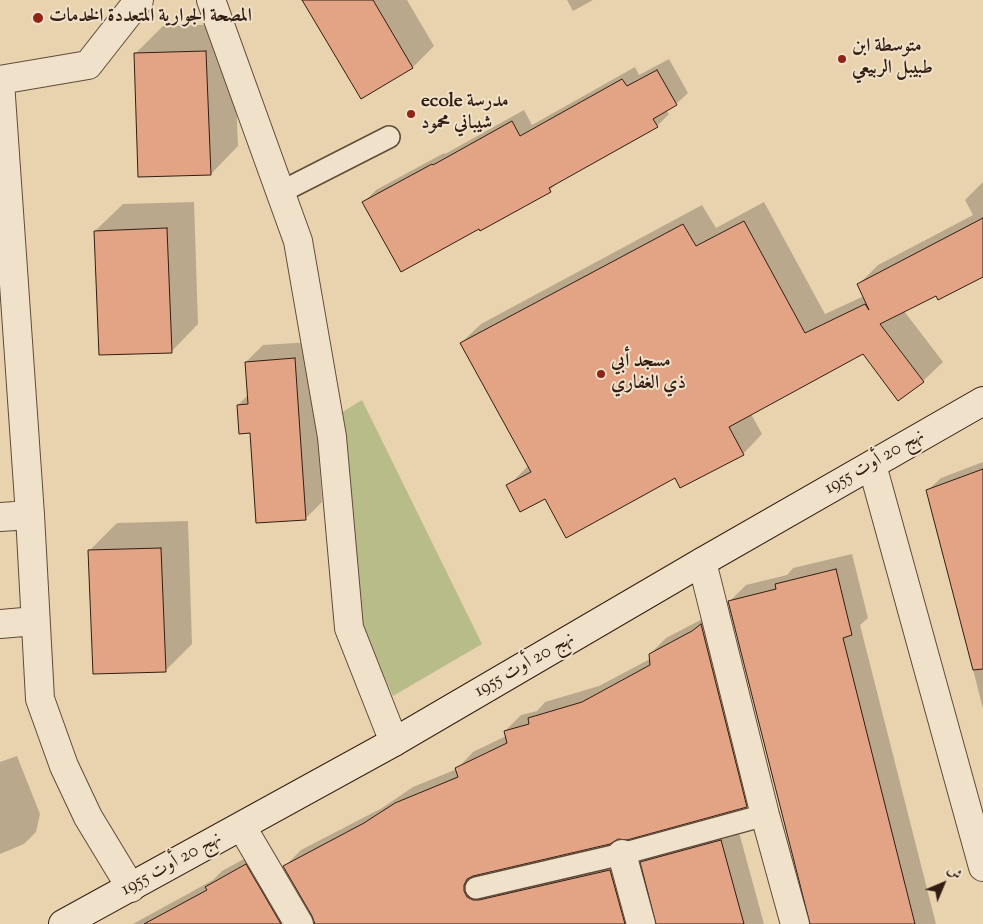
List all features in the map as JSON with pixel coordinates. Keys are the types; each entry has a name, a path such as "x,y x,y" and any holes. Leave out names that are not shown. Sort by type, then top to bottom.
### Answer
{"street":[{"path":"131,888 88,817 64,766 40,699 30,515 0,81 88,65 138,0"},
{"path":"211,0 298,241 332,437 349,628 394,742"},
{"name":"نهج 20 أوت 1955","path":"63,924 394,742 983,401"},
{"path":"872,466 983,867"},
{"path":"0,517 30,515"},
{"path":"702,562 765,815 795,924"},
{"path":"0,624 35,621"},
{"path":"242,827 299,924"},
{"path":"622,854 641,924"}],"lane":[{"path":"281,192 389,137"},
{"path":"476,888 622,854 765,815"}],"green space":[{"path":"362,400 482,644 393,696 361,625 341,413"}],"building":[{"path":"302,0 373,0 413,68 361,99"},
{"path":"206,51 211,175 138,177 134,53"},
{"path":"657,70 677,105 653,119 658,127 549,188 551,192 401,272 362,202 512,121 520,136 622,79 627,86"},
{"name":"مسجد أبي ذي الغفاري","path":"983,218 983,277 938,300 936,296 880,324 924,382 898,401 863,354 729,427 744,455 680,488 675,478 566,538 545,499 520,512 506,485 531,472 460,343 683,224 696,246 744,221 805,333 865,304 869,310 857,284"},
{"path":"167,228 172,353 99,355 94,231"},
{"path":"295,358 306,520 256,523 250,433 239,434 237,405 248,404 245,362"},
{"path":"983,469 983,669 973,670 926,490"},
{"path":"161,548 166,672 93,674 88,550"},
{"path":"836,569 852,635 843,638 915,924 810,924 728,601 776,589 775,584"},
{"path":"701,624 747,807 627,840 618,839 610,844 473,876 467,879 464,885 467,897 479,900 610,870 625,924 315,924 283,866 364,823 395,803 458,777 455,768 507,743 504,731 529,724 528,718 582,702 650,665 649,654 692,631"},
{"path":"721,840 744,924 656,924 640,862"},
{"path":"246,864 281,924 144,924 207,890 205,887"}],"place":[{"name":"المصحة الجوارية المتعددة الخدمات","path":"38,18"},
{"name":"متوسطة ابن طبيبل الربيعي","path":"842,59"},
{"name":"ecole مدرسة شيباني محمود","path":"411,114"},
{"name":"مسجد أبي ذي الغفاري","path":"601,374"}]}
